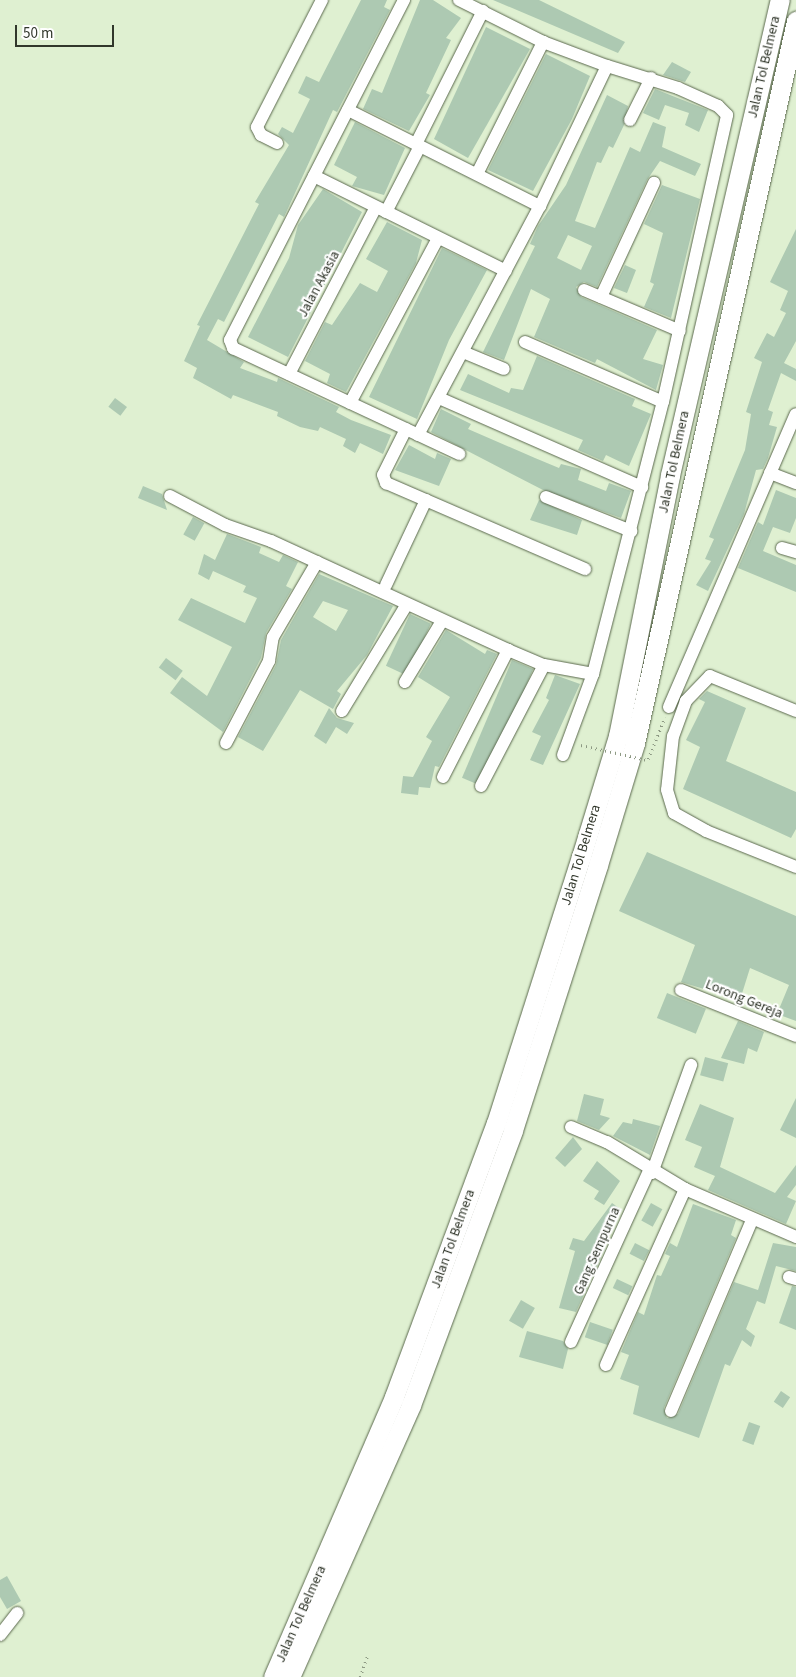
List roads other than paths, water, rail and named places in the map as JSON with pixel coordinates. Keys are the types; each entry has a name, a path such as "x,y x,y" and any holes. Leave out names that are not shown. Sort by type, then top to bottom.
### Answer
{"highway":[{"name":"Jalan Tol Belmera","path":"273,1677 372,1454 496,1123 618,736 670,475 780,0"},
{"name":"Jalan Tol Belmera","path":"290,1677 338,1578 392,1454 513,1130 635,743 796,21"}],"street":[{"path":"277,143 261,135 257,127 322,0"},
{"path":"404,0 230,334 234,348 459,454"},
{"path":"460,0 543,42 607,66 651,78 711,102 727,115 680,331 631,531 593,674 563,755"},
{"name":"Jalan Akasia","path":"289,374 418,145 483,11"},
{"path":"477,174 543,42"},
{"path":"418,435 440,398 540,206 607,66"},
{"path":"630,120 651,78"},
{"path":"348,110 540,206"},
{"path":"314,176 506,271"},
{"path":"601,297 654,183"},
{"path":"350,403 438,238"},
{"path":"584,290 680,331"},
{"path":"525,342 663,402"},
{"path":"463,352 504,369"},
{"path":"440,398 642,487"},
{"path":"669,707 796,414"},
{"path":"406,429 383,478 426,500 585,569"},
{"path":"770,473 796,483"},
{"path":"170,496 225,525 317,562 508,650 544,664 593,674"},
{"path":"546,497 631,531"},
{"path":"386,585 426,500"},
{"path":"782,548 796,552"},
{"path":"226,743 269,661 273,637 317,562"},
{"path":"342,711 407,604"},
{"path":"405,682 442,621"},
{"path":"443,777 508,650"},
{"path":"481,786 544,664"},
{"path":"796,711 710,676 686,701 673,736 667,790 674,813 706,831 796,867"},
{"name":"Lorong Gereja","path":"681,990 796,1036"},
{"name":"Gang Sempurna","path":"571,1342 651,1172 691,1065"},
{"path":"571,1127 607,1142 651,1172 685,1189 752,1220 796,1237"},
{"path":"606,1365 685,1189"},
{"path":"671,1411 752,1220"},
{"path":"0,1635 17,1613"}]}
